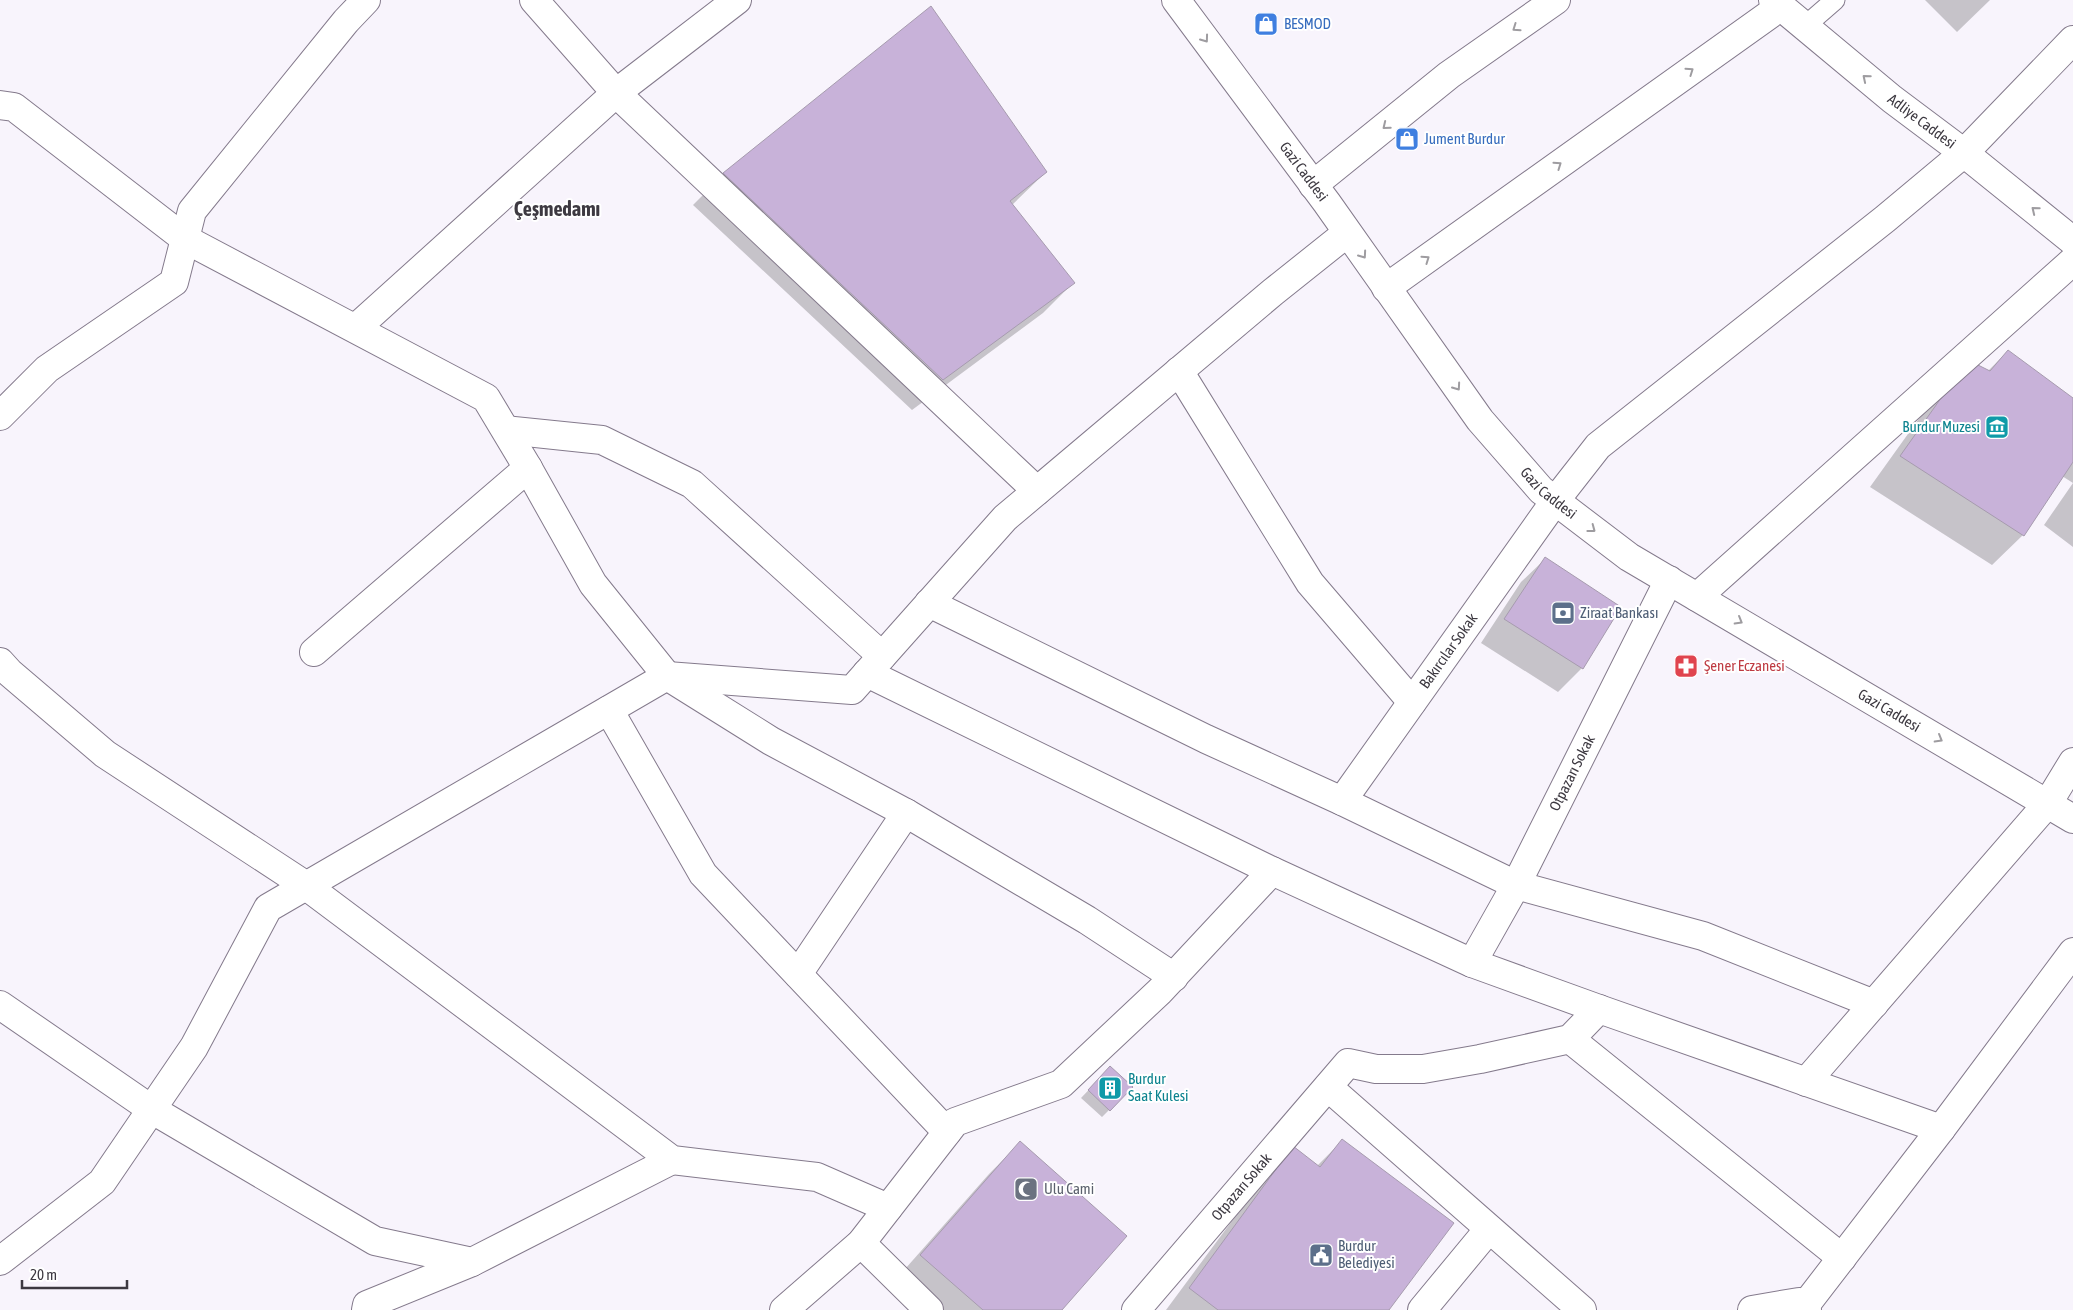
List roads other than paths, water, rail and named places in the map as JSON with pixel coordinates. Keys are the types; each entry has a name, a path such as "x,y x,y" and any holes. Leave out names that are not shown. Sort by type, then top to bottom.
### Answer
{"street":[{"path":"0,416 47,369 174,282 192,211 346,21 366,0"},
{"path":"534,0 616,93 1037,491"},
{"path":"356,328 616,93 737,0"},
{"name":"Gazi Caddesi","path":"1176,0 1313,185 1480,420 1541,490 1629,557 2073,819"},
{"path":"1313,185 1448,75 1556,0"},
{"path":"1386,288 1777,3"},
{"name":"Adliye Caddesi","path":"1777,3 1892,99 1964,153 2073,241"},
{"name":"Bakırcılar Sokak","path":"1342,801 1555,501 1598,446 1885,219 1964,153 2073,40"},
{"path":"0,105 14,107 185,239 486,398 528,468 593,584 667,676 771,741 906,813 1087,920 1174,976"},
{"path":"0,1261 102,1182 194,1047 268,908 667,676 852,690 1005,518 1273,292 1347,233"},
{"path":"1696,597 2073,261"},
{"path":"1179,371 1310,583 1412,702"},
{"path":"506,430 602,440 692,484 875,664 1272,871 1472,962 1599,1010 1941,1128"},
{"path":"314,652 528,468"},
{"name":"Otpazarı Sokak","path":"1472,962 1516,885 1668,580"},
{"path":"929,603 1206,738 1516,885 1703,936 1874,1004"},
{"path":"3,671 105,754 305,885 672,1160 817,1177 888,1208"},
{"path":"609,710 702,874 947,1132"},
{"path":"1806,1082 2048,803 2073,762"},
{"path":"798,974 906,813"},
{"path":"784,1310 861,1243 955,1122 1061,1084 1174,976 1272,871"},
{"path":"1752,1310 1799,1302 1805,1308 2073,952"},
{"path":"0,1005 151,1109 375,1241 472,1262"},
{"path":"1599,1010 1570,1039 1842,1258"},
{"name":"Otpazarı Sokak","path":"1136,1310 1348,1063 1376,1069 1422,1069 1480,1059 1570,1039"},
{"path":"1328,1087 1582,1310"},
{"path":"366,1310 367,1305 472,1262 672,1160"},
{"path":"1422,1310 1489,1229"},
{"path":"861,1243 929,1310"}],"lane":[{"path":"1804,26 1835,0"}],"place":[{"name":"BESMOD","path":"1266,24"},
{"name":"Jument Burdur","path":"1407,139"},
{"name":"Burdur Muzesi","path":"1997,427"},
{"name":"Ziraat Bankası","path":"1563,613"},
{"name":"Şener Eczanesi","path":"1686,666"},
{"name":"Burdur Saat Kulesi","path":"1110,1088"},
{"name":"Ulu Cami","path":"1026,1189"},
{"name":"Burdur Belediyesi","path":"1321,1255"}],"district":[{"name":"Çeşmedamı","path":"557,209"}]}
